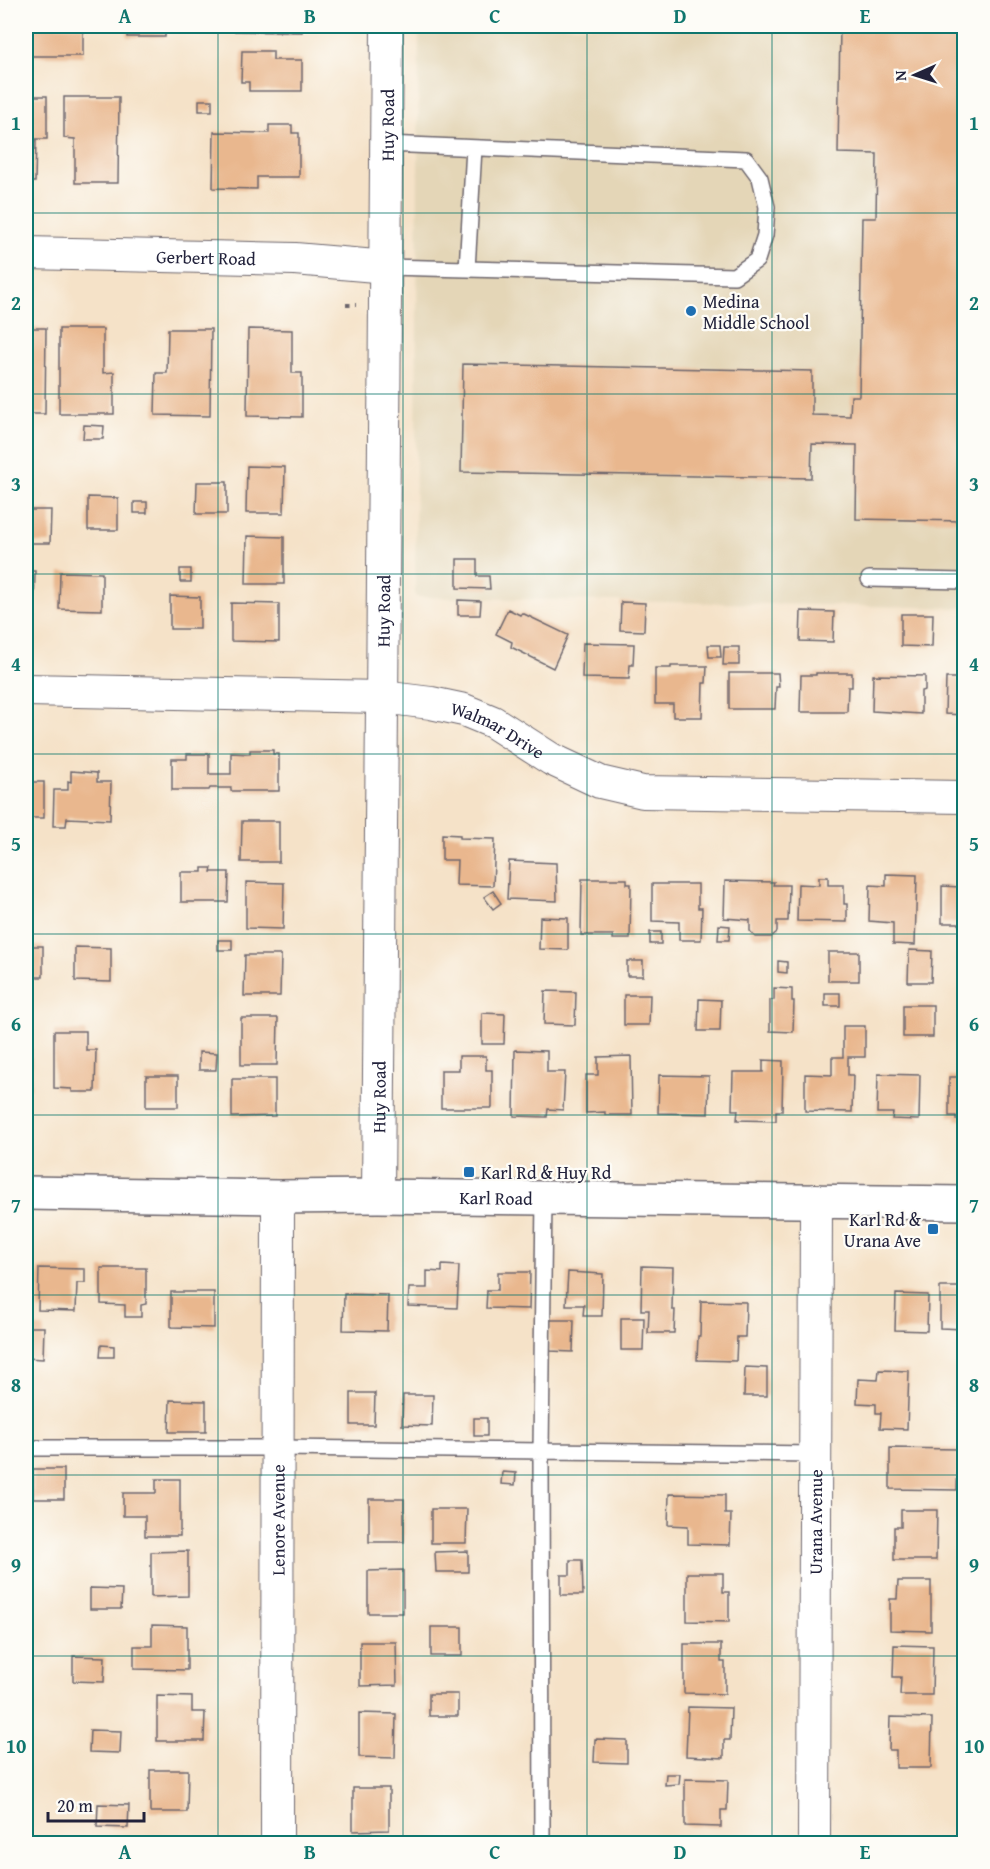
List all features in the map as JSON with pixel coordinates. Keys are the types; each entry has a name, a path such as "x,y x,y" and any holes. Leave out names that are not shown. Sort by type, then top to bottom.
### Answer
{"main road":[{"name":"Karl Road","path":"26,1192 278,1197 544,1197 964,1203"}],"street":[{"name":"Huy Road","path":"378,1196 387,267 387,26"},
{"name":"Gerbert Road","path":"26,253 295,259 387,267"},
{"name":"Walmar Drive","path":"26,690 382,696 464,710 493,722 551,759 600,782 643,792 964,797"},
{"name":"Lenore Avenue","path":"277,1844 278,1197"},
{"name":"Urana Avenue","path":"814,1844 816,1200"}],"lane":[{"path":"386,144 746,159 760,178 767,207 765,235 757,260 734,276 387,267"},
{"path":"467,269 474,148"},
{"path":"869,579 964,581"},
{"path":"542,1844 541,1451 544,1197"},
{"path":"26,1448 279,1448 815,1454"}],"shaded area":[{"name":"Medina Middle School","path":"419,26 964,26 964,608 415,597"}],"building":[{"path":"26,26 83,26 83,56 26,56"},
{"path":"127,26 165,26 165,37 127,37"},
{"path":"214,26 302,26 302,32 214,31"},
{"path":"840,26 964,26 964,521 856,519 857,445 812,444 811,478 461,472 463,364 812,371 812,415 850,416 851,396 859,396 862,218 876,218 877,154 838,153"},
{"path":"242,51 273,51 273,60 302,60 302,91 249,91 249,82 241,82"},
{"path":"26,96 47,96 47,139 36,139 35,182 26,182"},
{"path":"64,97 119,97 118,183 75,183 75,139 64,138"},
{"path":"199,100 212,100 212,111 199,111"},
{"path":"269,125 292,125 292,133 299,133 299,177 257,177 257,189 213,188 214,132 269,133"},
{"path":"26,328 46,328 45,414 26,414"},
{"path":"59,329 103,329 103,373 114,372 114,414 59,414"},
{"path":"168,329 211,329 210,416 155,415 156,373 167,373"},
{"path":"248,329 292,330 292,373 302,373 302,417 247,416"},
{"path":"84,425 104,426 103,439 83,439"},
{"path":"247,466 285,467 284,513 246,513"},
{"path":"197,482 227,482 227,514 196,514"},
{"path":"88,497 118,498 118,530 88,530"},
{"path":"134,502 147,502 147,513 134,513"},
{"path":"29,510 51,510 50,543 29,543"},
{"path":"247,536 284,537 284,584 246,584"},
{"path":"457,559 477,559 477,576 489,576 490,589 457,588"},
{"path":"180,569 191,569 191,582 180,582"},
{"path":"26,571 35,571 34,608 26,608"},
{"path":"60,572 102,573 102,610 59,609"},
{"path":"170,596 200,597 200,629 170,629"},
{"path":"458,600 481,601 480,615 458,615"},
{"path":"621,602 645,603 644,631 620,630"},
{"path":"231,603 279,604 279,642 231,641"},
{"path":"508,609 520,615 522,613 568,635 553,668 511,647 512,642 496,634"},
{"path":"801,611 834,612 833,642 800,641"},
{"path":"901,614 933,614 932,647 901,646"},
{"path":"583,643 634,644 633,665 630,665 629,679 582,678"},
{"path":"708,645 720,645 721,657 709,657"},
{"path":"724,647 739,647 739,665 723,665"},
{"path":"671,666 707,666 706,683 703,683 702,717 673,717 673,704 655,704 655,668 671,668"},
{"path":"729,673 778,673 779,687 776,687 775,709 729,709"},
{"path":"816,673 852,673 852,687 848,687 847,712 800,712 801,675 816,675"},
{"path":"873,675 925,676 925,690 921,691 921,714 872,711"},
{"path":"964,676 964,715 945,714 946,678 962,678"},
{"path":"250,750 273,750 273,754 279,754 279,791 231,791 231,788 172,790 172,759 187,759 187,754 209,754 209,774 231,774 231,753 250,754"},
{"path":"71,771 97,773 97,782 111,782 110,820 67,818 66,826 53,826 54,790 68,790"},
{"path":"26,782 44,782 44,818 26,818"},
{"path":"242,821 279,821 279,862 241,862"},
{"path":"442,834 460,835 460,838 495,839 493,886 456,885 457,860 442,860"},
{"path":"509,861 556,863 557,901 507,899"},
{"path":"202,868 212,868 211,872 229,872 228,902 181,902 181,872 202,872"},
{"path":"886,874 917,875 915,945 893,944 893,923 869,921 870,885 886,886"},
{"path":"960,874 964,874 964,926 959,926 959,923 942,923 942,886 960,887"},
{"path":"819,877 828,877 828,885 844,885 847,922 797,921 798,884 819,885"},
{"path":"582,879 627,879 627,884 631,884 630,939 613,939 613,935 581,935"},
{"path":"725,881 774,882 773,885 789,885 788,921 777,921 777,932 771,937 755,937 750,931 750,920 724,918"},
{"path":"246,882 284,883 283,929 246,928"},
{"path":"652,884 698,884 698,908 702,908 701,940 679,940 679,922 652,921"},
{"path":"493,891 501,903 493,909 484,897"},
{"path":"540,917 568,918 568,950 539,949"},
{"path":"719,925 730,926 729,940 718,940"},
{"path":"650,932 661,932 661,944 650,944"},
{"path":"218,940 232,940 232,950 218,950"},
{"path":"26,946 43,946 43,977 26,977"},
{"path":"75,947 111,948 111,982 75,981"},
{"path":"909,950 932,951 931,982 908,982"},
{"path":"828,952 859,952 859,981 828,981"},
{"path":"245,955 281,955 280,996 244,996"},
{"path":"627,961 643,961 643,976 627,976"},
{"path":"778,961 787,962 787,973 778,972"},
{"path":"774,988 792,989 793,1032 770,1031 770,1000 774,1000"},
{"path":"545,991 576,992 575,1025 544,1024"},
{"path":"825,993 840,993 840,1006 825,1006"},
{"path":"624,995 650,995 649,1025 624,1025"},
{"path":"699,999 721,1000 720,1031 698,1031"},
{"path":"903,1005 933,1005 933,1037 903,1037"},
{"path":"482,1013 505,1014 504,1044 482,1044"},
{"path":"241,1018 278,1018 277,1065 241,1065"},
{"path":"843,1026 865,1026 865,1057 848,1057 848,1075 853,1075 852,1112 805,1111 805,1074 832,1075 832,1057 843,1057"},
{"path":"54,1031 86,1031 86,1050 96,1050 95,1092 72,1092 72,1089 54,1088"},
{"path":"26,1049 32,1049 31,1088 26,1088"},
{"path":"515,1050 547,1051 547,1072 565,1072 563,1110 548,1109 547,1117 514,1116"},
{"path":"199,1052 217,1053 216,1070 199,1070"},
{"path":"459,1056 486,1056 486,1070 492,1070 492,1108 441,1108 441,1070 459,1070"},
{"path":"631,1056 632,1115 605,1115 605,1112 586,1113 586,1075 598,1075 598,1057"},
{"path":"763,1060 783,1061 782,1111 776,1111 776,1121 737,1120 738,1110 732,1110 733,1072 763,1072"},
{"path":"878,1074 920,1075 919,1120 892,1119 893,1113 877,1113"},
{"path":"659,1075 709,1076 708,1114 658,1113"},
{"path":"146,1076 178,1076 178,1107 146,1107"},
{"path":"949,1077 964,1077 964,1120 956,1120 956,1116 949,1116"},
{"path":"232,1079 275,1079 275,1116 232,1117"},
{"path":"442,1265 459,1266 457,1308 408,1306 409,1288 427,1288 427,1271 442,1272"},
{"path":"642,1266 673,1267 674,1333 648,1333 649,1310 641,1310"},
{"path":"39,1268 85,1269 85,1283 77,1283 76,1311 38,1310"},
{"path":"101,1268 146,1268 146,1304 141,1305 141,1317 125,1317 125,1305 101,1304"},
{"path":"498,1272 530,1272 529,1309 486,1308 487,1290 498,1290"},
{"path":"568,1272 603,1274 602,1316 583,1316 584,1305 566,1305"},
{"path":"940,1287 964,1287 964,1329 940,1328"},
{"path":"171,1292 214,1292 214,1328 171,1327"},
{"path":"344,1294 388,1295 387,1331 343,1330"},
{"path":"896,1294 928,1295 927,1331 895,1330"},
{"path":"701,1301 746,1302 745,1337 737,1337 736,1361 697,1360"},
{"path":"621,1318 644,1318 643,1350 621,1350"},
{"path":"550,1320 574,1320 573,1352 550,1351"},
{"path":"26,1327 44,1327 43,1359 26,1358"},
{"path":"101,1345 114,1346 114,1357 100,1357"},
{"path":"745,1367 767,1368 767,1396 744,1396"},
{"path":"879,1370 909,1371 907,1429 880,1428 881,1413 876,1413 876,1404 857,1403 858,1379 878,1380"},
{"path":"351,1393 375,1393 374,1425 351,1425"},
{"path":"403,1395 433,1395 432,1426 402,1425"},
{"path":"170,1400 206,1401 206,1432 169,1432"},
{"path":"474,1418 487,1418 487,1436 474,1436"},
{"path":"890,1448 958,1449 957,1490 890,1489"},
{"path":"33,1469 64,1469 64,1499 33,1499"},
{"path":"502,1472 516,1473 515,1485 501,1484"},
{"path":"156,1479 180,1479 180,1536 145,1536 145,1516 123,1516 123,1493 156,1493"},
{"path":"669,1494 725,1495 725,1514 731,1514 730,1545 688,1544 688,1526 668,1525"},
{"path":"369,1499 404,1499 404,1542 369,1542"},
{"path":"431,1509 467,1509 466,1543 431,1543"},
{"path":"901,1510 937,1510 936,1560 894,1560 894,1527 901,1527"},
{"path":"188,1551 188,1596 151,1597 151,1552"},
{"path":"468,1551 468,1572 436,1572 435,1552"},
{"path":"570,1560 582,1560 583,1595 561,1595 561,1575 570,1575"},
{"path":"403,1570 403,1613 368,1613 368,1571"},
{"path":"687,1573 723,1573 723,1592 729,1592 729,1622 687,1621"},
{"path":"898,1581 931,1581 931,1631 890,1630 890,1599 897,1599"},
{"path":"90,1588 122,1589 121,1609 90,1609"},
{"path":"152,1625 187,1626 187,1670 134,1669 134,1646 152,1646"},
{"path":"431,1627 462,1627 462,1656 431,1656"},
{"path":"360,1642 396,1642 397,1685 360,1686"},
{"path":"684,1644 721,1644 721,1662 725,1662 725,1694 684,1693"},
{"path":"894,1645 933,1646 932,1695 900,1695 901,1677 893,1677"},
{"path":"73,1656 105,1657 104,1682 73,1681"},
{"path":"429,1694 458,1694 458,1716 429,1716"},
{"path":"157,1696 192,1697 192,1712 205,1712 204,1741 157,1741"},
{"path":"688,1707 731,1708 730,1740 724,1740 724,1758 686,1756"},
{"path":"359,1713 396,1714 395,1758 359,1757"},
{"path":"890,1717 932,1718 931,1768 896,1768 896,1750 889,1750"},
{"path":"90,1730 121,1731 120,1753 89,1752"},
{"path":"595,1739 627,1740 627,1763 594,1762"},
{"path":"150,1770 188,1770 187,1812 150,1812"},
{"path":"666,1774 680,1774 679,1784 665,1785"},
{"path":"685,1779 728,1780 727,1810 721,1810 721,1827 685,1826"},
{"path":"353,1788 389,1788 389,1830 353,1831"},
{"path":"98,1804 129,1805 128,1828 97,1827"},
{"path":"191,1840 191,1844 155,1844 155,1841"}],"place":[{"name":"Medina Middle School","path":"691,311"},
{"name":"Karl Rd & Huy Rd","path":"469,1172"},
{"name":"Karl Rd & Urana Ave","path":"933,1229"}]}
